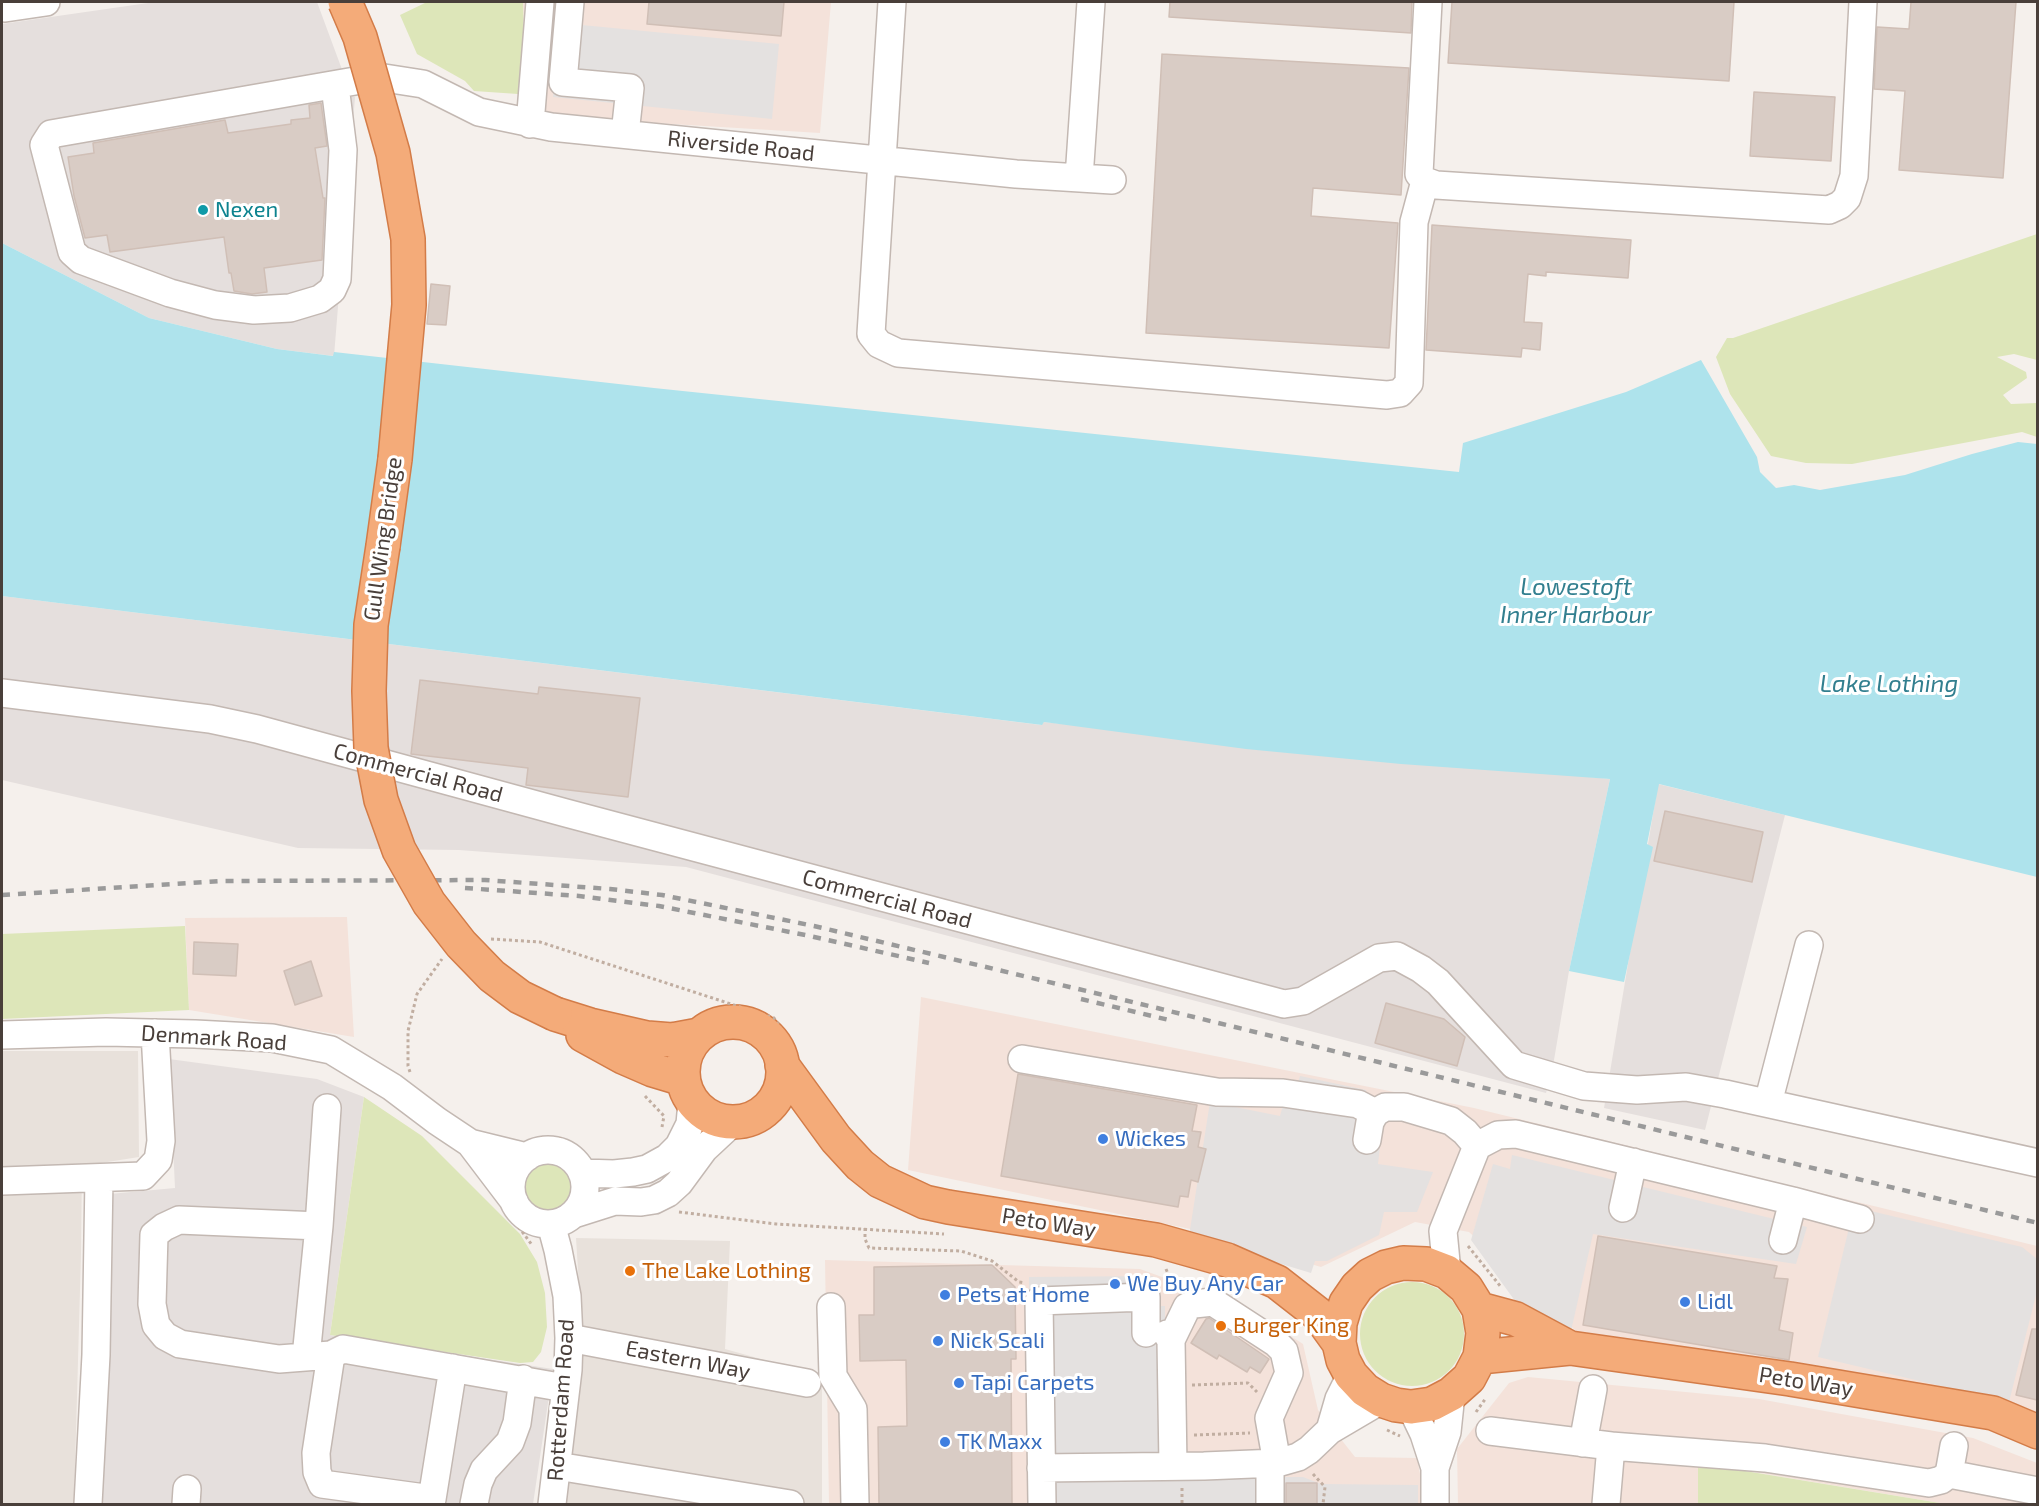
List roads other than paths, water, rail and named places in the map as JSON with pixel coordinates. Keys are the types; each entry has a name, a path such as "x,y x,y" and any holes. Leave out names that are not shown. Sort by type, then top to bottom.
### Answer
{"highway":[{"name":"Gull Wing Bridge","path":"345,2 360,38 393,153 408,239 409,305 396,447 371,625 370,748 381,800 399,850 429,903 461,944 492,976 520,998 555,1014"},
{"path":"555,1014 590,1025 647,1038 672,1040 699,1035"},
{"path":"555,1014 587,1038 653,1070 687,1090 703,1113 717,1120 746,1119 770,1106 778,1094 782,1080 782,1065 778,1050 769,1038 742,1023 727,1023 712,1027 699,1035 686,1055 683,1063 687,1090"},
{"name":"Peto Way","path":"782,1065 836,1139 860,1165 880,1181 925,1202 1156,1240 1227,1260 1277,1282 1318,1314 1339,1343"},
{"name":"Peto Way","path":"746,1119 778,1117 801,1122 836,1139"},
{"path":"1403,1263 1426,1264 1447,1272 1466,1288 1479,1309 1483,1333 1480,1357 1469,1378 1472,1413 1432,1404 1394,1414 1365,1390 1351,1375 1343,1360 1339,1343 1340,1323 1346,1304 1357,1287 1370,1275 1386,1267 1403,1263"},
{"name":"Peto Way","path":"1277,1282 1328,1288 1357,1287"},
{"name":"Peto Way","path":"1479,1309 1516,1319 1570,1347"},
{"name":"Peto Way","path":"1480,1357 1570,1347 1790,1379 1993,1413 2037,1432"}],"street":[{"path":"5,8 46,2"},
{"path":"530,123 540,2"},
{"path":"570,2 562,82 630,88 625,134"},
{"path":"892,2 871,334 879,344 898,353 1387,395 1400,393 1409,383 1414,222 1425,181"},
{"path":"1079,178 1091,2"},
{"path":"1428,2 1419,174 1425,181 1436,185 1829,210 1840,205 1847,198 1854,176 1863,2"},
{"name":"Riverside Road","path":"335,86 378,77 423,84 479,112 530,123 882,162 1112,180"},
{"path":"335,86 343,150 337,279 332,290 320,299 290,308 254,310 215,305 170,293 81,260 72,252 45,145 51,134 335,86"},
{"name":"Commercial Road","path":"2,693 210,719 257,729 1284,1004 1303,1001 1379,958 1397,956 1421,969 1438,982 1514,1065 1584,1086 1637,1090 1686,1088 1725,1094 2037,1163"},
{"path":"1768,1103 1809,945"},
{"name":"Denmark Road","path":"2,1035 106,1032 272,1038 331,1050 392,1087 470,1143 527,1157"},
{"path":"2,1181 143,1176 158,1160 161,1141 155,1033"},
{"path":"1022,1059 1216,1092 1283,1093 1347,1102 1358,1104 1375,1113"},
{"path":"582,1173 633,1172 647,1169 667,1158 679,1146 690,1124 687,1090"},
{"path":"1367,1140 1370,1122 1375,1113 1385,1107 1404,1107 1451,1121 1477,1146"},
{"path":"312,1504 317,1472 319,1226 327,1108"},
{"path":"562,1219 582,1202 585,1187 582,1173 575,1162 564,1154 552,1150 527,1157 518,1166 513,1177 511,1208 539,1223 562,1219 615,1201 641,1202 654,1200 668,1193 704,1149 746,1119"},
{"path":"1447,1272 1443,1230 1477,1146 1498,1135 1516,1134 1860,1219"},
{"name":"Denmark Road","path":"470,1143 511,1208"},
{"path":"1623,1208 1633,1162"},
{"path":"88,1504 96,1355 99,1178"},
{"path":"1783,1240 1793,1201"},
{"name":"Rotterdam Road","path":"552,1504 569,1338 567,1296 558,1250 562,1219"},
{"path":"319,1226 179,1220 164,1227 154,1236 152,1304 156,1325 165,1336 180,1344 279,1359 318,1356 343,1349 565,1388"},
{"path":"1403,1263 1443,1230"},
{"path":"1042,1504 1039,1301 1146,1297 1161,1336 1173,1467"},
{"path":"1161,1336 1187,1307 1213,1302 1276,1343 1284,1352 1289,1373 1273,1417 1282,1462 1270,1504"},
{"path":"831,1307 833,1376 853,1409 855,1504"},
{"name":"Eastern Way","path":"569,1338 807,1383"},
{"path":"317,1472 322,1484 432,1502 453,1368"},
{"path":"1330,1430 1339,1399 1351,1375"},
{"path":"474,1504 477,1484 484,1470 510,1442 517,1423 523,1379"},
{"path":"1593,1389 1593,1444 1606,1504"},
{"path":"1435,1504 1435,1468 1447,1432 1472,1413 1593,1444 1765,1458 1929,1483 1941,1480 1949,1474 1954,1446"},
{"path":"1041,1468 1173,1467 1282,1462 1309,1450 1330,1430 1394,1414 1435,1468"},
{"path":"557,1466 658,1493 790,1504"},
{"path":"1949,1474 2037,1491"}],"water":[{"name":"Lowestoft Inner Harbour","path":"2,243 149,318 277,349 333,356 334,352 654,388 1459,472 1463,443 1626,392 1701,360 1757,457 1760,472 1776,488 1794,485 1820,490 1905,475 2018,442 2037,444 2037,877 1659,784 1647,844 1653,847 1624,982 1569,971 1610,779 1401,764 1246,749 1044,722 1042,725 2,596"}],"railway":[{"path":"2,895 220,881 485,880 662,895 814,926 2038,1223"},
{"path":"465,888 579,896 659,906 810,936 929,963"},
{"path":"1081,999 1169,1020"}],"place":[{"name":"Nexen","path":"203,210"},
{"name":"Wickes","path":"1103,1139"},
{"name":"The Lake Lothing","path":"630,1271"},
{"name":"We Buy Any Car","path":"1115,1284"},
{"name":"Pets at Home","path":"945,1295"},
{"name":"Lidl","path":"1685,1302"},
{"name":"Burger King","path":"1221,1326"},
{"name":"Nick Scali","path":"938,1341"},
{"name":"Tapi Carpets","path":"959,1383"},
{"name":"TK Maxx","path":"945,1442"}],"water label":[{"name":"Lake Lothing","path":"1889,684"}]}
